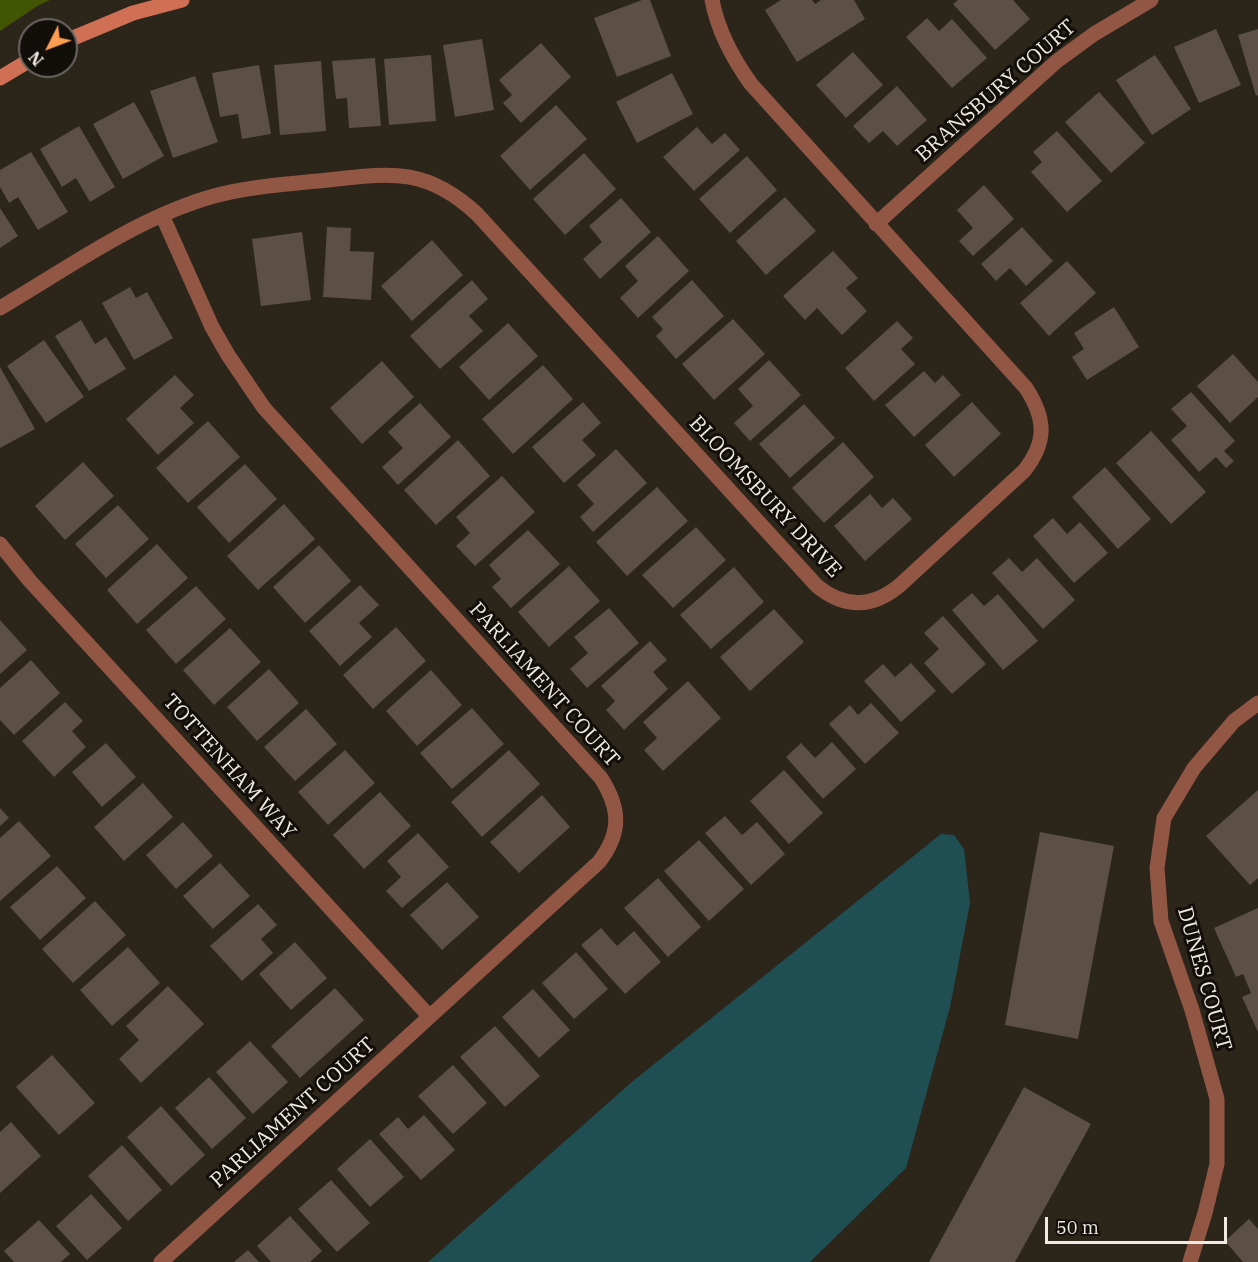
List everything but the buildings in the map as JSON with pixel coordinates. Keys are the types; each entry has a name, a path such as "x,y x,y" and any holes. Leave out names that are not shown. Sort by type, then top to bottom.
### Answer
{"street":[{"path":"78,36 133,13 182,0"},
{"name":"BLOOMSBURY DRIVE","path":"0,308 120,237 162,215 212,197 250,188 384,174 417,179 449,192 477,214 817,586 827,595 839,600 864,603 877,600 895,590 1024,471 1039,447 1042,432 1038,410 1026,388 751,84 728,47 718,24 712,0"},
{"name":"BRANSBURY COURT","path":"876,224 1057,62 1094,34 1151,0"},
{"path":"0,78 18,67"},
{"name":"PARLIAMENT COURT","path":"160,1262 599,862 614,837 615,807 610,792 601,778 264,408 212,327 162,215"},
{"name":"TOTTENHAM WAY","path":"0,544 30,581 429,1016"},
{"name":"DUNES COURT","path":"1190,1262 1217,1164 1217,1100 1192,1010 1161,921 1157,868 1164,818 1194,768 1234,721 1258,703"}],"green space":[{"path":"0,0 50,0 18,18 0,31"}],"water":[{"path":"941,834 954,835 964,849 970,903 950,1007 906,1168 810,1262 428,1262 633,1081"}]}
